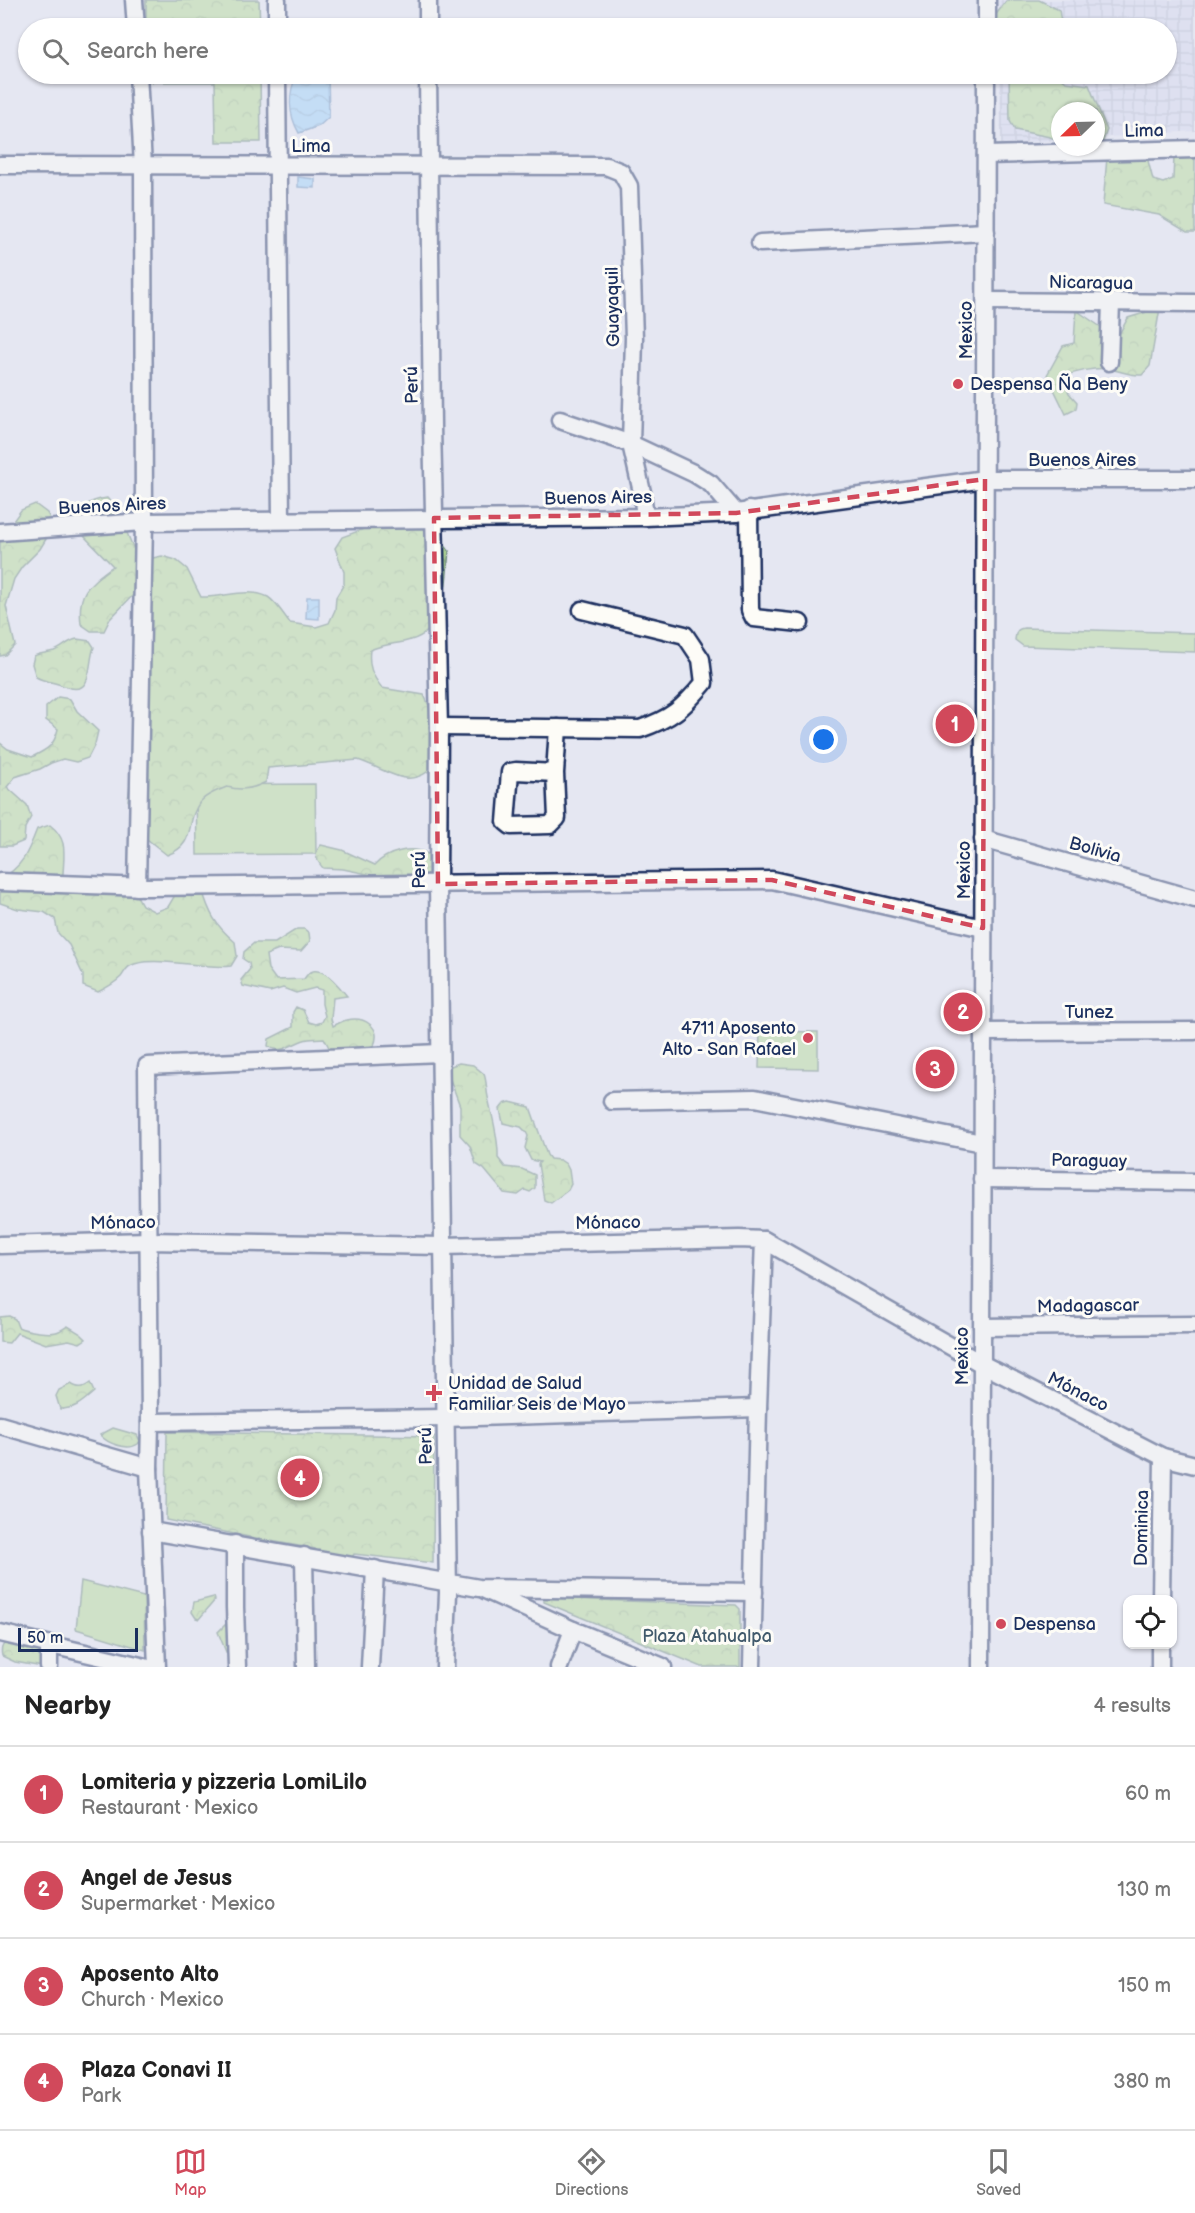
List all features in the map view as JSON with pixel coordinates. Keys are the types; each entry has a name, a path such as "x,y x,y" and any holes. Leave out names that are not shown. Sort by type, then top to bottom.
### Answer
{"street":[{"path":"134,0 135,18"},
{"path":"277,0 277,18"},
{"path":"428,0 428,18"},
{"path":"987,0 987,18"},
{"path":"137,886 144,522 143,166 139,84"},
{"path":"277,84 281,520"},
{"name":"Perú","path":"428,84 439,727 438,884 448,1588 445,1667"},
{"name":"Mexico","path":"981,1667 986,84"},
{"name":"Lima","path":"986,155 1195,149"},
{"name":"Lima","path":"0,165 606,166 621,172"},
{"name":"Guayaquil","path":"621,172 629,186 634,338 631,444 642,492 645,518"},
{"path":"760,243 986,232"},
{"name":"Nicaragua","path":"986,301 1195,303"},
{"path":"1109,362 1111,302"},
{"path":"560,420 631,444 695,474 711,484 743,511 751,615 754,618 800,623"},
{"name":"Buenos Aires","path":"0,532 144,522 645,518 743,511 985,480 1195,479"},
{"path":"439,727 640,729 665,720 687,704 704,683 701,659 685,635 582,610"},
{"path":"555,773 558,728"},
{"name":"Bolivia","path":"983,839 1195,899"},
{"path":"0,882 137,886 772,880 983,928"},
{"name":"Tunez","path":"983,1032 1195,1031"},
{"path":"157,1667 149,1468 147,1066 440,1053"},
{"path":"612,1101 754,1098 982,1143"},
{"name":"Paraguay","path":"982,1179 1195,1182"},
{"path":"752,1667 764,1240"},
{"name":"Mónaco","path":"0,1245 147,1241 443,1246 764,1240 982,1364 1163,1457 1195,1465"},
{"name":"Madagascar","path":"982,1327 1195,1324"},
{"path":"150,1422 445,1418 758,1408"},
{"path":"0,1425 149,1468"},
{"name":"Dominica","path":"1161,1595 1163,1457"},
{"path":"151,1531 375,1569 448,1588 754,1592"},
{"path":"235,1544 234,1607 237,1667"},
{"path":"304,1556 306,1667"},
{"path":"370,1667 375,1569"},
{"path":"479,1588 663,1667"},
{"path":"560,1667 573,1630"},
{"path":"0,1634 145,1667"},
{"path":"49,1645 49,1667"},
{"path":"1160,1649 1160,1667"}],"highlighted area":[{"path":"985,479 983,928 772,880 438,884 434,518 736,513"}],"shaded area":[{"path":"999,0 1195,0 1195,131 1105,137 1105,102 1051,102 1051,141 1001,144 1000,84 1177,84 1177,18 999,18"}],"green space":[{"path":"146,0 259,0 260,18 146,18"},
{"path":"1039,0 1059,10 1060,18 993,18 1006,1"},
{"path":"215,84 260,84 261,142 216,142"},
{"path":"1009,84 1089,85 1096,102 1051,102 1051,137 1015,130 1010,121"},
{"path":"1195,144 1195,232 1187,232 1159,215 1103,205 1107,157 1146,153 1153,180 1163,183 1173,179 1174,157"},
{"path":"1160,308 1150,366 1142,375 1098,369 1062,377 1069,393 1077,402 1076,409 1066,414 1047,375 1063,346 1074,343 1076,310 1117,338 1128,318"},
{"path":"107,498 117,509 135,552 148,559 162,556 176,560 187,569 201,597 244,593 260,594 274,602 290,623 316,627 329,623 335,610 336,597 344,584 344,572 335,548 342,537 402,515 440,539 449,551 443,603 439,615 423,634 411,640 370,650 372,670 382,688 424,695 430,708 436,764 426,773 407,778 398,777 358,760 268,768 266,782 247,789 227,787 213,792 201,801 193,816 187,838 177,850 167,855 147,839 128,800 130,785 143,759 131,735 142,694 138,590 110,619 104,631 91,631 81,624 81,604 86,589 113,566 84,536 78,525 86,505"},
{"path":"35,504 47,513 54,526 40,549 22,567 14,579 6,606 15,645 5,655 0,656 0,539 21,510"},
{"path":"1019,629 1195,633 1195,652 1023,646 1015,640"},
{"path":"77,639 90,641 94,647 85,684 74,689 36,677 32,664 34,656 54,651"},
{"path":"58,697 70,699 77,711 98,731 95,744 88,758 76,762 63,759 15,777 7,787 27,805 31,817 25,828 24,841 12,846 0,846 0,743 8,749 32,757 46,749 52,743 58,729 46,720 46,707"},
{"path":"315,784 316,854 197,855 196,785"},
{"path":"50,825 60,836 64,853 63,874 50,879 130,883 142,905 155,912 168,907 175,895 189,890 202,889 214,918 222,930 235,942 237,956 231,966 164,962 139,963 126,969 121,977 98,992 83,986 83,975 69,945 58,933 55,919 44,912 18,909 0,903 0,878 14,870 19,864 28,851 37,829"},
{"path":"321,845 342,850 375,865 393,853 407,850 421,851 428,854 428,877 387,878 343,869 323,868 316,856"},
{"path":"297,929 304,929 309,933 310,941 301,951 279,950 266,955 268,969 276,980 304,979 309,973 315,971 327,975 347,996 333,998 331,1019 333,1026 353,1019 365,1021 376,1033 374,1045 355,1054 333,1055 324,1038 306,1039 282,1049 268,1046 269,1039 293,1027 293,1012 296,1007 303,1010 309,1022 316,1024 322,1022 325,1016 322,990 315,988 296,993 283,988 270,992 243,986 241,980 250,969 249,963 243,959 244,952 254,943 275,943"},
{"path":"760,1031 818,1032 818,1069 759,1068"},
{"path":"459,1063 473,1065 484,1074 496,1135 498,1158 505,1167 522,1169 535,1175 535,1188 530,1192 525,1190 518,1195 504,1193 484,1169 476,1164 470,1146 460,1135 460,1106 447,1071 451,1066"},
{"path":"510,1102 530,1107 547,1155 550,1159 560,1160 566,1164 569,1170 571,1184 568,1190 551,1203 544,1200 538,1164 540,1162 531,1160 525,1148 528,1136 526,1132 521,1127 503,1123 500,1109 504,1104"},
{"path":"9,1316 15,1319 18,1327 51,1333 68,1326 86,1339 80,1343 69,1340 46,1344 17,1333 9,1343 0,1342 0,1317"},
{"path":"90,1383 94,1392 75,1406 60,1409 56,1396 59,1390 71,1384 81,1387"},
{"path":"113,1428 137,1435 140,1441 134,1446 124,1447 113,1444 100,1435"},
{"path":"167,1432 434,1436 433,1563 354,1554 350,1562 315,1554 315,1549 259,1539 254,1541 249,1537 166,1520"},
{"path":"81,1581 144,1597 145,1650 76,1629"},
{"path":"214,1597 215,1600 199,1619 196,1618 192,1612 194,1602"},
{"name":"Plaza Atahualpa","path":"544,1598 736,1605 740,1609 740,1667 702,1667 544,1602"},
{"path":"243,1617 246,1634 244,1644 226,1652 218,1632 231,1619"},
{"path":"10,1639 43,1653 43,1667 15,1662 2,1656 1,1650"}],"water":[{"path":"294,84 328,84 329,117 319,126 299,133 291,111"},
{"path":"298,177 315,179 315,188 298,187"},
{"path":"307,597 319,597 319,619 306,618"}],"place":[{"name":"Despensa Ña Beny","path":"958,384"},
{"name":"Lomiteria y pizzeria LomiLilo","path":"955,724"},
{"name":"Angel de Jesus","path":"963,1012"},
{"name":"4711 Aposento Alto - San Rafael","path":"808,1038"},
{"name":"Aposento Alto","path":"935,1069"},
{"name":"Unidad de Salud Familiar Seis de Mayo","path":"434,1393"},
{"name":"Plaza Conavi II","path":"300,1478"},
{"name":"Despensa","path":"1001,1624"}]}
